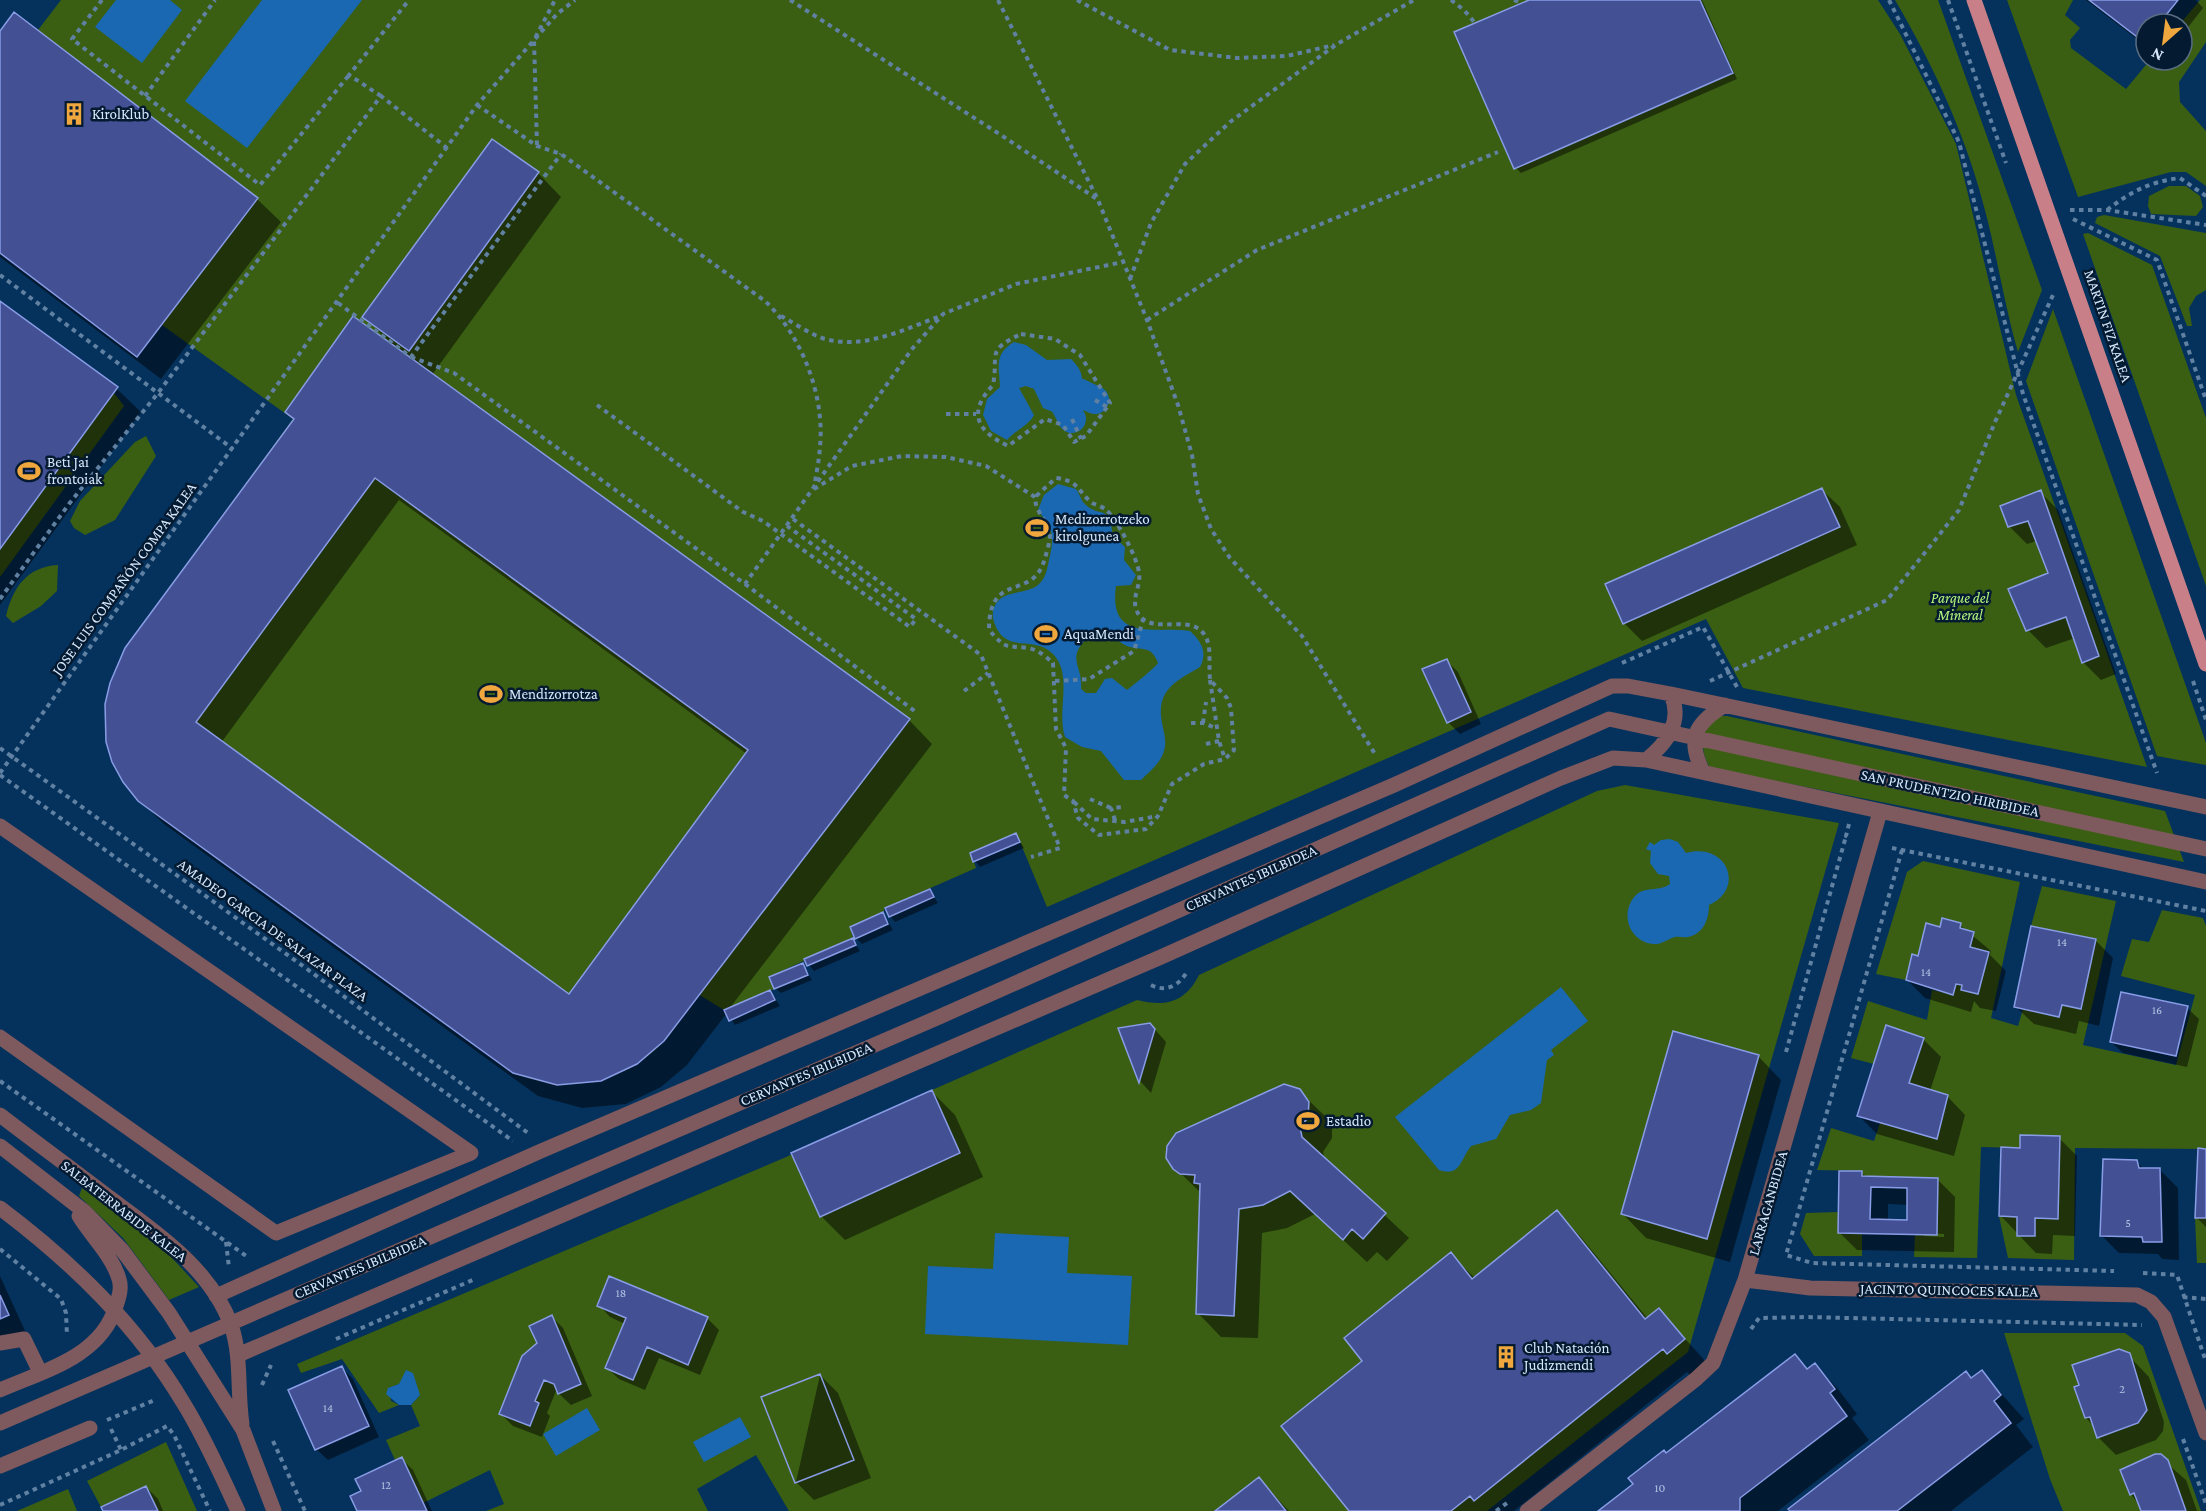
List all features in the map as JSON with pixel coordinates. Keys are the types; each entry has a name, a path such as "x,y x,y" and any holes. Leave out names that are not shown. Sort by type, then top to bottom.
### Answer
{"main road":[{"name":"MARTIN FIZ KALEA","path":"1974,0 2206,664"}],"street":[{"name":"CERVANTES IBILBIDEA","path":"216,1296 522,1151 1394,785 1600,690 1628,686 1675,695"},
{"path":"1646,760 1664,745 1672,732 1675,695 2206,807"},
{"path":"1703,772 1694,749 1695,737 1703,721 1725,705"},
{"name":"CERVANTES IBILBIDEA","path":"0,1423 950,1012 1609,718"},
{"name":"SAN PRUDENTZIO HIRIBIDEA","path":"1609,718 2206,849"},
{"path":"238,1355 1150,961 1561,778 1613,758 1646,760 2206,882"},
{"name":"LARRAGANBIDEA","path":"1527,1511 1696,1379 1713,1363 1745,1280 1880,812"},
{"path":"0,1037 276,1233 471,1153 1,829"},
{"name":"SALBATERRABIDE KALEA","path":"0,1115 170,1244 198,1271 216,1296 231,1323 238,1355 237,1390 243,1430"},
{"name":"SALBATERRABIDE KALEA","path":"0,1146 70,1199 122,1250 188,1341 243,1430"},
{"path":"0,1390 92,1346 115,1310 120,1293 119,1277 70,1199"},
{"path":"0,1208 46,1242 115,1310 152,1356 196,1424 238,1511"},
{"name":"JACINTO QUINCOCES KALEA","path":"1745,1280 1810,1288 2137,1295 2151,1302 2164,1317 2206,1433"},
{"path":"0,1342 24,1339 40,1372"},
{"path":"0,1466 90,1428"},
{"path":"243,1430 274,1511"}],"path":[{"path":"102,0 72,39 260,185 409,0"},
{"path":"145,96 215,0"},
{"path":"537,146 534,40 555,0"},
{"path":"534,40 557,14 575,0"},
{"path":"790,0 1010,140 1098,200"},
{"path":"998,0 1098,200 1147,320 1178,405 1192,456 1198,494 1211,529 1230,558 1302,636 1375,754"},
{"path":"1077,0 1170,50 1237,58 1287,56 1337,44"},
{"path":"1130,279 1151,223 1185,164 1230,122 1337,44 1414,0"},
{"path":"1450,0 1464,10 1475,23"},
{"path":"1514,0 1521,3"},
{"path":"1889,0 1959,142 2018,372 2156,773"},
{"name":"JOSE LUIS COMPAÑÓN COMPA KALEA","path":"0,774 477,105 534,40"},
{"path":"349,75 381,96 447,148"},
{"path":"0,599 69,504 158,393 381,96"},
{"path":"477,105 537,146 561,154 765,301 781,316 821,338 852,342 881,338 1016,284 1123,262"},
{"path":"1147,320 1257,250 1498,152"},
{"path":"411,357 561,154"},
{"path":"2107,210 2128,195 2155,181 2180,178 2206,196"},
{"path":"2070,210 2107,210 2206,225"},
{"path":"2072,218 2157,260 2206,400"},
{"path":"1675,695 1887,600 1959,510 2018,372 2056,289 2069,269"},
{"path":"0,275 233,449"},
{"path":"338,303 411,357 454,373 746,584 916,712"},
{"path":"746,584 912,349 943,315"},
{"path":"781,316 805,358 815,395 820,446 814,489"},
{"path":"1021,334 1055,339 1080,355 1110,403 1081,439 1074,442 1063,425 1045,419 1008,446 994,439 981,427 976,414 984,395 993,385 994,354 1002,343 1021,334"},
{"path":"1095,400 1107,407"},
{"path":"597,405 743,512 763,521 910,627 916,619 786,527"},
{"path":"946,414 976,414"},
{"path":"1072,419 1081,439"},
{"path":"814,489 852,466 902,456 946,456 986,466 1035,497"},
{"path":"1158,816 1125,822 1092,819 1074,801 1064,795 1066,748 1056,729 1053,663 1041,653 1028,648 1013,649 1000,642 989,630 989,610 998,595 1012,586 1028,583 1038,576 1043,565 1050,536 1046,524 1035,509 1035,497 1056,478 1068,480 1115,520 1139,573 1134,598 1136,610 1143,620 1170,625 1188,623 1197,627 1209,646 1210,680 1216,728 1225,759"},
{"path":"792,518 981,655 1060,848 1032,857"},
{"path":"1054,681 1089,679 1134,651 1143,620"},
{"path":"1616,665 1703,627 1727,673"},
{"path":"964,691 988,673"},
{"path":"1074,801 1078,818 1099,835 1146,830 1158,816 1172,784 1204,764 1225,759 1234,750 1231,708 1227,698 1210,680"},
{"path":"1203,723 1206,702"},
{"path":"1198,707 1203,712"},
{"path":"1191,723 1203,723 1216,728"},
{"path":"1206,744 1219,741"},
{"name":"AMADEO GARCIA DE SALAZAR PLAZA","path":"0,748 307,969 530,1135 522,1151"},
{"path":"0,774 522,1151"},
{"path":"1090,799 1111,808 1124,807"},
{"path":"1111,808 1114,820"},
{"path":"1783,1062 1850,821 1838,819"},
{"path":"1846,836 1902,850 2206,911"},
{"path":"1812,1263 1786,1255 1902,850"},
{"path":"0,1081 253,1261"},
{"path":"508,1149 522,1151"},
{"path":"0,1249 61,1299 66,1313 65,1332"},
{"path":"2184,1297 2206,1299"},
{"path":"1807,1317 2142,1324 2145,1334"},
{"path":"0,1505 121,1450 167,1426 174,1435 210,1511"},
{"path":"2180,1429 2206,1504"},
{"path":"1496,1511 1515,1497"}],"green space":[{"name":"Medizorrotzeko kirolgunea","path":"61,0 1878,0 1900,34 1956,144 2016,395 2147,767 1743,688 1706,619 1047,907 1020,842 974,862 976,868 885,908 883,912 850,927 853,938 769,977 774,989 724,1010 698,994 662,1043 629,1068 611,1076 592,1082 573,1084 553,1083 513,1073 138,801 114,763 105,727 106,709 116,670 125,648 293,419 162,325 137,357 0,253 0,31 14,12 38,30"},
{"path":"1895,0 1938,0 2042,290 2018,352 1987,218 1970,161 1937,78"},
{"path":"2007,0 2073,0 2065,15 2080,28 2070,40 2071,48 2126,89 2140,72 2186,72 2179,82 2180,102 2206,131 2206,186 2186,172 2171,172 2078,197"},
{"path":"2200,0 2206,0 2206,42 2194,60 2194,12 2190,12"},
{"path":"2169,186 2186,186 2200,196 2203,207 2196,216 2151,214 2148,206 2149,196"},
{"path":"2104,215 2206,233 2206,290 2196,296 2189,308 2192,326 2187,326 2160,256 2095,223 2097,217"},
{"path":"2088,233 2152,265 2206,418 2206,586 2083,234"},
{"path":"2053,309 2206,743 2206,765 2157,756 2026,381"},
{"path":"114,393 124,406 0,577 0,549"},
{"path":"146,436 156,456 115,520 85,535 74,528 70,521 80,501 135,442"},
{"path":"58,565 57,591 41,606 13,623 6,616 13,596 23,580 38,570"},
{"path":"1712,716 1727,716 2165,811 2184,862 1710,768 1704,755 1703,742"},
{"name":"Estadio","path":"1625,785 1839,823 1688,1352 1487,1511 789,1511 756,1455 697,1489 708,1511 486,1511 504,1504 490,1470 423,1503 402,1457 395,1460 386,1440 420,1426 411,1405 420,1395 399,1384 389,1388 391,1401 399,1405 379,1413 342,1359 301,1373 297,1364 784,1158 1137,1000 1157,1003 1173,1001 1187,992 1199,975 1597,791"},
{"path":"1923,861 2020,882 1991,1018 2018,1026 2023,1009 2059,1017 2062,1005 2096,939 2031,926 2042,886 2116,901 2083,1045 2176,1065 2195,995 2121,976 2132,939 2149,942 2162,910 2203,918 2206,926 2206,1149 2075,1148 2074,1260 2008,1258 1999,1216 2017,1217 2017,1236 2035,1236 2035,1218 2058,1219 2020,1135 2020,1148 1981,1147 1977,1258 1914,1257 1915,1234 1937,1235 1938,1178 1862,1176 1862,1171 1817,1170 1831,1128 1874,1141 1880,1123 1937,1139 1948,1095 1909,1083 1923,1038 1886,1026 1874,1064 1851,1058 1868,1001 1927,1020 1932,990 1953,995 1956,984 1962,985 1961,990 1978,994 1988,952 1970,947 1974,932 1960,928 1961,923 1942,919 1940,927 1926,924 1918,956 1912,955 1906,980 1876,974 1907,872"},
{"path":"82,1188 161,1246 199,1287 169,1300 123,1238 79,1196"},
{"path":"1838,1212 1838,1232 1862,1233 1862,1256 1814,1256 1800,1234 1806,1213"},
{"path":"2195,1218 2206,1218 2206,1263 2197,1263"},
{"path":"2004,1333 2125,1333 2143,1346 2201,1511 2063,1511 2050,1479"},
{"path":"166,1442 197,1511 158,1511 146,1486 101,1507 87,1481"},
{"path":"68,1489 77,1511 17,1511"}],"water":[{"path":"116,0 170,0 182,10 142,63 95,27"},
{"path":"262,0 362,0 247,148 185,101"},
{"path":"1014,342 1026,345 1047,360 1071,359 1082,375 1082,383 1068,401 1053,412 1043,408 1034,389 1026,386 1019,388 1034,415 1007,440 991,431 983,415 987,399 1000,387 999,361 1003,351"},
{"name":"AquaMendi","path":"1058,484 1076,489 1083,502 1094,510 1106,514 1109,518 1113,536 1125,547 1124,560 1136,575 1131,585 1116,586 1115,604 1119,616 1127,624 1149,630 1190,631 1202,647 1203,656 1200,667 1175,683 1165,695 1161,712 1165,748 1157,764 1141,780 1124,780 1101,751 1082,747 1065,737 1062,715 1063,682 1059,662 1045,648 1008,640 1002,636 994,623 993,611 1001,599 1038,585 1046,573 1052,539 1050,528 1038,510 1044,495","holes":["1100,629 1125,645 1148,650 1158,663 1127,690 1112,678 1105,679 1096,693 1086,693 1081,689 1077,653 1092,633"]},
{"path":"1670,839 1678,842 1686,853 1700,851 1712,854 1727,868 1729,878 1727,888 1709,905 1707,920 1698,933 1653,944 1638,938 1633,932 1629,925 1628,910 1631,902 1640,892 1670,884 1669,876 1658,874 1650,863 1651,851 1646,849 1650,842 1654,845 1661,840"},
{"path":"1561,987 1588,1021 1551,1050 1554,1055 1547,1060 1541,1103 1531,1110 1510,1115 1496,1139 1471,1146 1456,1169 1446,1172 1439,1170 1395,1117"},
{"path":"995,1233 1069,1237 1067,1273 1132,1276 1128,1345 925,1334 928,1266 993,1269"},
{"path":"406,1370 413,1373 420,1395 411,1405 399,1405 386,1394 388,1388 399,1384"},
{"path":"587,1408 600,1430 556,1456 543,1434"},
{"path":"740,1417 751,1437 704,1462 693,1442"}],"building":[{"path":"1529,0 1700,0 1733,73 1514,169 1454,32"},
{"path":"2089,0 2178,0 2168,12 2134,12 2134,35"},
{"name":"KirolKlub","path":"14,12 258,198 137,357 0,253 0,31"},
{"path":"492,139 539,172 409,351 362,317"},
{"name":"Beti Jai frontoiak","path":"0,301 118,387 0,549"},
{"path":"353,316 910,719 664,1041 637,1064 601,1081 557,1085 513,1073 138,801 123,782 112,762 106,742 105,704 110,683 125,648 294,419 285,412","holes":["375,478 748,750 569,994 196,722"]},
{"path":"1822,488 1840,527 1623,624 1605,584"},
{"path":"2041,490 2099,656 2082,663 2066,617 2026,631 2008,589 2048,573 2028,521 2008,527 2000,506"},
{"path":"1447,659 1471,712 1447,723 1422,669"},
{"path":"1016,833 1020,842 973,862 970,853"},
{"path":"930,889 934,897 889,917 885,908"},
{"path":"883,912 888,924 855,939 850,927"},
{"path":"1942,918 1961,923 1960,928 1974,932 1970,947 1989,952 1978,994 1961,990 1962,985 1956,984 1953,995 1906,980 1912,954 1918,956 1926,923 1940,927"},
{"path":"2031,926 2096,939 2081,1009 2062,1005 2059,1017 2014,1007"},
{"path":"853,938 856,945 807,966 804,959"},
{"path":"803,963 808,975 774,989 769,977"},
{"path":"770,990 775,1000 729,1021 724,1010"},
{"path":"2121,992 2188,1006 2176,1056 2110,1042"},
{"path":"1150,1023 1155,1029 1139,1083 1118,1028"},
{"path":"1886,1025 1924,1038 1909,1083 1948,1095 1937,1139 1857,1116"},
{"path":"1673,1031 1759,1055 1707,1239 1621,1214"},
{"path":"1284,1084 1300,1089 1309,1102 1308,1118 1300,1127 1302,1137 1386,1213 1363,1239 1352,1229 1343,1240 1290,1191 1263,1205 1239,1209 1234,1316 1196,1314 1200,1184 1194,1183 1195,1175 1180,1174 1173,1169 1166,1158 1167,1146 1176,1133"},
{"path":"932,1090 960,1153 820,1217 791,1153"},
{"path":"2020,1135 2060,1136 2058,1219 2035,1218 2035,1236 2017,1236 2017,1217 1999,1216 2001,1147 2020,1148"},
{"path":"2198,1148 2206,1149 2206,1218 2195,1218"},
{"path":"2103,1159 2137,1160 2139,1168 2160,1168 2162,1242 2143,1242 2142,1237 2100,1236"},
{"path":"1839,1171 1862,1171 1862,1176 1938,1178 1937,1235 1838,1233","holes":["1871,1187 1907,1188 1907,1220 1870,1219"]},
{"name":"Club Natación Judizmendi","path":"1557,1210 1645,1319 1659,1308 1685,1339 1667,1354 1663,1349 1474,1501 1470,1496 1451,1511 1349,1511 1281,1426 1362,1361 1344,1338 1451,1252 1472,1279"},
{"path":"609,1276 708,1317 688,1365 647,1347 633,1380 605,1368 626,1318 597,1306"},
{"path":"0,1295 9,1315 0,1319"},
{"path":"552,1315 581,1384 558,1394 554,1384 544,1380 535,1401 539,1403 530,1426 499,1414 522,1356 537,1343 529,1326"},
{"path":"2119,1349 2130,1353 2147,1410 2138,1423 2097,1438 2090,1417 2085,1418 2074,1387 2079,1385 2072,1365"},
{"path":"1795,1354 1807,1369 1815,1363 1835,1389 1830,1393 1847,1416 1740,1498 1740,1511 1598,1511 1633,1484 1628,1478 1664,1450 1666,1453"},
{"path":"342,1366 369,1426 315,1450 288,1390"},
{"path":"1982,1370 2001,1395 1994,1401 2011,1423 1897,1511 1790,1511 1788,1509 1966,1371 1971,1378"},
{"path":"820,1374 854,1460 795,1483 761,1397"},
{"path":"820,1374 854,1460 795,1483 761,1397"},
{"path":"2155,1454 2161,1454 2168,1460 2186,1511 2141,1511 2134,1493 2130,1495 2120,1470"},
{"path":"402,1457 427,1511 357,1511 350,1496 361,1491 355,1479"},
{"path":"1259,1477 1286,1511 1215,1511"},
{"path":"146,1486 158,1511 103,1511 101,1507"}],"waterway":[{"path":"1078,392 1095,400"},
{"path":"1064,404 1072,419"}],"place":[{"name":"KirolKlub","path":"74,114"},
{"name":"Beti Jai frontoiak","path":"29,471"},
{"name":"Medizorrotzeko kirolgunea","path":"1037,528"},
{"name":"AquaMendi","path":"1046,634"},
{"name":"Mendizorrotza","path":"491,694"},
{"name":"Estadio","path":"1308,1121"},
{"name":"Club Natación Judizmendi","path":"1506,1357"}],"park label":[{"name":"Parque del Mineral","path":"1960,606"}]}
